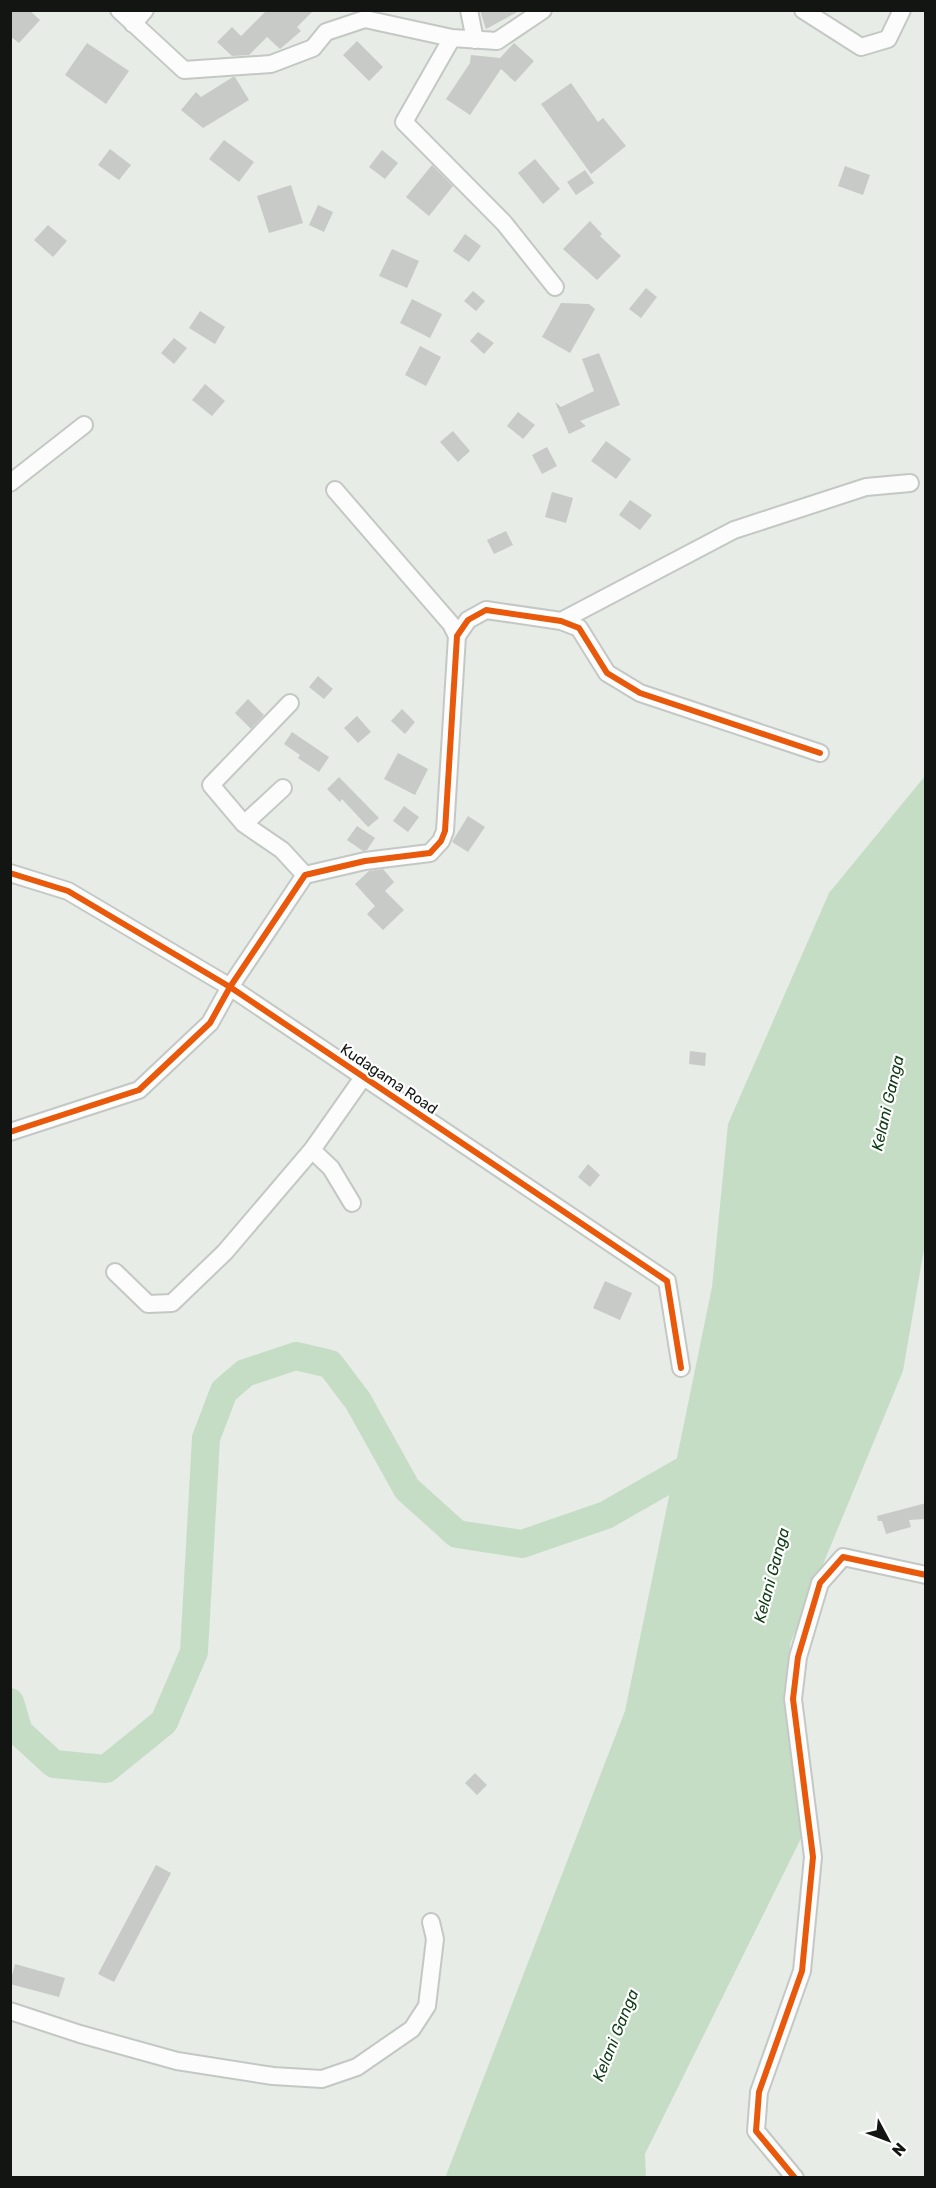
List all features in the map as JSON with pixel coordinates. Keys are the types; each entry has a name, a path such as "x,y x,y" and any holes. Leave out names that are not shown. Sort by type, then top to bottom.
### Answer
{"street":[{"path":"119,10 184,70 271,64 313,48 326,32 365,19 452,38 497,41 543,10"},
{"path":"133,24 145,10"},
{"path":"469,10 475,40"},
{"path":"803,10 861,47 888,39 902,10"},
{"path":"452,38 404,122 504,223 555,287"},
{"path":"10,483 84,425"},
{"path":"561,621 734,530 866,487 910,483"},
{"path":"10,1132 139,1090 210,1023 230,987 305,875 365,861 430,853 441,841 445,831 457,636 451,624 335,490"},
{"path":"457,636 468,620 486,610 561,621 579,628 607,673 640,693 820,753"},
{"path":"290,703 211,785 244,824 282,850 305,875"},
{"path":"244,824 284,788"},
{"name":"Kudagama Road","path":"10,873 68,891 230,987 667,1281 681,1368"},
{"path":"115,1272 148,1304 172,1303 225,1252 312,1150 363,1076"},
{"path":"312,1150 331,1168 352,1203"},
{"path":"795,2178 756,2131 759,2092 802,1971 813,1857 793,1699 798,1657 820,1583 843,1557 926,1575"},
{"path":"10,2011 80,2034 177,2061 273,2076 322,2079 357,2067 412,2029 427,2006 435,1940 431,1922"}],"water":[{"name":"Kelani Ganga","path":"925,776 925,1243 903,1371 790,1644 814,1812 645,2154 646,2177 445,2178 625,1711 712,1287 728,1124 829,893"}],"building":[{"path":"10,10 29,10 40,20 19,43 10,36"},
{"path":"267,10 314,10 297,27 301,31 280,49 267,37 249,55 232,56 217,42 232,27 241,36"},
{"path":"480,10 521,10 486,29"},
{"path":"357,41 383,67 369,81 343,55"},
{"path":"87,43 129,71 106,104 65,75"},
{"path":"514,43 534,61 515,82 501,69 470,115 446,99 470,63 471,55 500,58"},
{"path":"233,77 249,100 203,128 181,110 196,92 201,97"},
{"path":"571,83 598,122 603,118 626,146 591,174 541,104"},
{"path":"224,140 254,162 239,182 209,159"},
{"path":"110,149 131,165 119,180 98,165"},
{"path":"382,150 398,163 385,179 369,167"},
{"path":"535,159 560,189 543,204 518,173"},
{"path":"432,165 453,186 429,216 406,197"},
{"path":"845,166 870,175 863,195 838,186"},
{"path":"585,170 594,183 576,195 567,182"},
{"path":"291,185 303,223 269,233 257,196"},
{"path":"318,205 333,212 324,232 309,225"},
{"path":"590,221 602,234 600,236 621,256 597,280 563,249"},
{"path":"48,225 67,241 53,257 34,240"},
{"path":"465,234 481,246 469,262 453,251"},
{"path":"392,249 419,261 407,288 379,276"},
{"path":"646,288 657,297 641,318 629,309"},
{"path":"473,291 485,301 476,311 464,301"},
{"path":"412,299 442,314 430,338 400,323"},
{"path":"561,303 589,304 595,309 570,353 542,337"},
{"path":"200,311 225,327 215,344 189,328"},
{"path":"478,332 494,343 484,354 470,341"},
{"path":"174,338 187,348 174,364 161,353"},
{"path":"420,346 441,357 426,386 405,375"},
{"path":"599,353 620,405 580,421 586,426 569,434 555,402 561,407 594,391 582,359"},
{"path":"205,384 225,401 212,416 192,400"},
{"path":"518,412 535,425 523,439 507,426"},
{"path":"453,431 470,451 458,462 440,442"},
{"path":"606,441 631,459 616,479 591,461"},
{"path":"547,447 557,466 542,474 532,455"},
{"path":"552,492 573,498 566,523 545,517"},
{"path":"630,500 652,515 640,530 619,515"},
{"path":"506,531 513,545 494,554 487,540"},
{"path":"318,676 333,689 324,699 309,687"},
{"path":"248,699 264,715 251,729 235,713"},
{"path":"402,709 415,722 405,734 391,721"},
{"path":"357,716 371,732 358,743 344,728"},
{"path":"292,732 329,757 319,772 298,758 300,755 284,744"},
{"path":"398,753 428,769 415,795 384,779"},
{"path":"339,777 379,818 368,827 342,799 340,802 327,789"},
{"path":"404,806 419,817 408,832 393,821"},
{"path":"468,816 485,827 468,852 452,842"},
{"path":"357,826 375,838 367,850 363,851 347,840"},
{"path":"383,869 394,882 385,891 404,910 383,930 367,914 375,906 355,884 369,871"},
{"path":"690,1051 706,1053 705,1066 689,1064"},
{"path":"588,1164 600,1175 590,1187 578,1177"},
{"path":"605,1281 632,1293 620,1320 593,1308"},
{"path":"926,1503 926,1519 909,1520 911,1527 886,1534 882,1521 878,1521 877,1516"},
{"path":"475,1773 487,1785 477,1795 465,1783"},
{"path":"156,1865 171,1873 114,1982 98,1974"},
{"path":"15,1964 65,1978 59,1997 10,1984"}],"waterway":[{"path":"10,1702 19,1732 54,1764 106,1769 164,1722 194,1652 206,1438 224,1391 245,1373 296,1356 330,1364 358,1401 407,1489 457,1534 522,1544 606,1515 706,1458"}],"cycle path":[{"path":"10,1132 139,1090 210,1023 230,987 305,875 365,861 430,853 441,841 445,831 457,636 468,620 486,610 561,621 579,628 607,673 640,693 820,753"},
{"path":"10,873 68,891 230,987 667,1281 681,1368"},
{"path":"795,2178 756,2131 759,2092 802,1971 813,1857 793,1699 798,1657 820,1583 843,1557 926,1575"}]}
